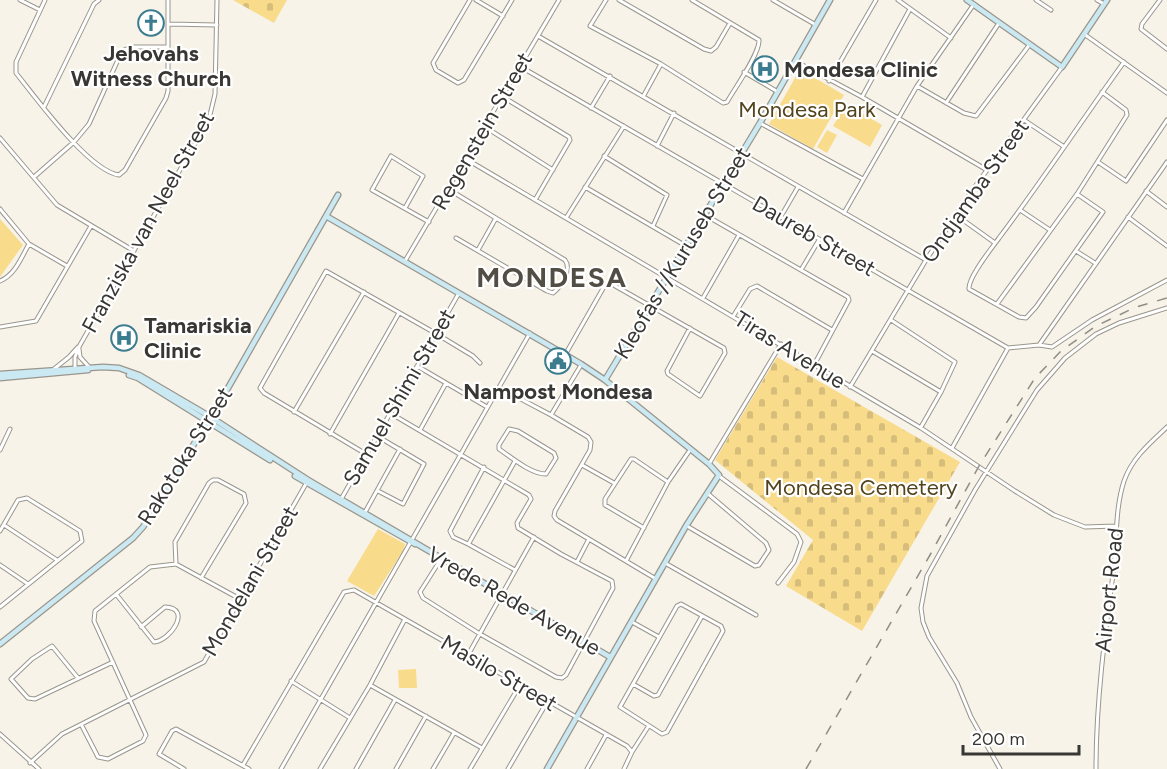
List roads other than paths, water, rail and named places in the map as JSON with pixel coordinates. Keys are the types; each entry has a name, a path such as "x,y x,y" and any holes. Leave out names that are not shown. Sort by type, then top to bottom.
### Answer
{"street":[{"path":"20,0 40,10"},
{"path":"45,0 16,62 16,73 91,161 112,174 119,175 125,170 168,91 168,0"},
{"path":"44,107 94,4 99,0"},
{"name":"Franziska van Neel Street","path":"75,369 75,357 80,345 209,120 215,94 217,0"},
{"path":"470,0 434,63 436,70 458,83 464,80 512,0"},
{"path":"476,0 503,16"},
{"name":"Regenstein Street","path":"404,262 559,0"},
{"path":"606,0 590,26 661,64 723,103 727,102 759,45 759,40 694,0"},
{"path":"619,0 711,51 729,23"},
{"path":"773,0 816,25"},
{"name":"Kleofas //Kuruseb Street","path":"605,380 760,123 830,0"},
{"path":"829,81 876,0"},
{"path":"898,0 951,38"},
{"path":"967,0 1062,67"},
{"path":"1036,0 1051,10"},
{"path":"1097,0 1105,2"},
{"path":"1160,0 1142,24 1141,29 1167,49"},
{"name":"Ondjamba Street","path":"850,387 926,260 1105,2"},
{"path":"844,213 917,86 974,4"},
{"path":"862,97 910,9"},
{"path":"946,103 999,23"},
{"path":"168,24 217,25"},
{"path":"1084,34 1167,93"},
{"path":"538,36 674,112 741,155 926,260"},
{"path":"917,86 964,113 976,116 1030,44"},
{"path":"34,177 74,142 90,124 122,51 131,47 168,47"},
{"path":"795,62 862,97 987,170"},
{"path":"1077,194 1103,212 1026,318 1019,317 969,289 969,284 995,243 1124,62"},
{"path":"644,95 661,64"},
{"name":"Daureb Street","path":"521,67 1008,348"},
{"path":"744,72 778,92"},
{"path":"591,108 610,76"},
{"path":"997,304 1077,194 1127,115 1126,110 1102,92"},
{"path":"503,97 569,137 570,140 535,200"},
{"path":"657,146 674,112"},
{"path":"1024,120 1063,146"},
{"path":"1098,162 1126,182 1167,120"},
{"path":"760,123 863,179"},
{"path":"566,218 624,126"},
{"path":"485,127 553,170"},
{"path":"0,138 57,205 134,251"},
{"path":"405,208 423,176 391,156 372,190 429,222"},
{"path":"604,156 668,195 653,226"},
{"name":"Tiras Avenue","path":"466,159 734,315 921,428 1015,491 1071,523 1085,527 1116,526"},
{"path":"1039,345 1146,191 1165,168 1167,162"},
{"path":"585,187 686,246"},
{"path":"780,218 798,187"},
{"path":"448,189 565,260 568,269 558,289 553,293 456,238"},
{"path":"1146,191 1167,207"},
{"name":"Rakotoka Street","path":"0,644 134,538 143,527 265,323 338,195"},
{"path":"0,209 29,244 67,266"},
{"path":"1020,210 1050,230"},
{"path":"705,215 848,297 849,300 814,365"},
{"path":"956,215 995,243"},
{"path":"326,216 530,333 605,380 709,464 718,476 796,534 801,542 794,562 778,583"},
{"path":"478,250 497,217"},
{"path":"1128,217 1167,246"},
{"path":"0,327 36,321 91,226"},
{"path":"703,297 739,235"},
{"path":"801,270 819,240"},
{"path":"0,281 12,273 29,244"},
{"path":"1076,251 1095,263"},
{"path":"366,454 294,412 260,388 326,271 435,333 480,363"},
{"path":"952,448 1008,348 1039,345 1052,347 1092,320 1167,280"},
{"path":"565,355 607,283 619,287 690,328 725,350 700,396 667,371 690,328"},
{"path":"734,315 750,289 757,286 832,330"},
{"path":"294,412 364,292"},
{"name":"Samuel Shimi Street","path":"340,501 459,292"},
{"path":"1000,769 971,717 957,683 929,637 923,622 921,608 927,576 1037,390 1065,358 1096,334 1119,323 1167,308"},
{"path":"330,434 399,313"},
{"path":"891,320 953,359 955,365 921,428"},
{"path":"281,769 530,333"},
{"path":"709,464 781,344"},
{"path":"80,345 80,357 89,367"},
{"path":"52,370 80,345"},
{"path":"872,351 941,392"},
{"path":"552,415 581,364"},
{"path":"417,366 487,407"},
{"name":"Vrede Rede Avenue","path":"0,376 89,367 119,368 139,375 340,501 610,657"},
{"name":"Vrede Rede Avenue","path":"0,376 75,369 119,371 138,378 208,418"},
{"path":"420,430 446,383"},
{"path":"500,388 552,415 588,437 591,442 590,450 554,516 557,520 656,579"},
{"path":"390,413 531,496 517,526 614,584 601,612 566,675 562,678 556,677 480,634 421,595 420,592 441,559"},
{"name":"Airport Road","path":"1096,769 1101,670 1119,502 1128,472 1138,456 1167,427"},
{"path":"0,450 10,429"},
{"path":"509,429 524,435 555,456 546,474 515,461 499,448 509,429"},
{"path":"377,436 422,461 424,466 404,504 378,491"},
{"path":"364,514 400,450"},
{"path":"626,561 669,482 690,450"},
{"path":"644,528 605,505 604,499 629,461 634,459 669,482"},
{"path":"468,544 515,461"},
{"path":"582,465 614,483"},
{"path":"484,467 450,531 453,537 515,570"},
{"path":"547,769 664,563 718,476"},
{"path":"176,564 174,548 177,538 209,483 218,480 244,494 246,503 201,578"},
{"name":"Mondelani Street","path":"30,763 57,737 204,662 307,481"},
{"path":"686,526 755,566 759,565 769,550 768,544 707,493"},
{"path":"0,531 18,500 23,497 80,531 82,541 0,607"},
{"path":"4,525 58,560"},
{"path":"468,655 534,537"},
{"path":"577,562 589,539"},
{"path":"664,563 756,615"},
{"path":"82,725 98,757 108,759 146,738 94,621 95,611 116,594 150,567 176,564 240,599"},
{"path":"0,565 28,584"},
{"name":"Masilo Street","path":"291,681 344,592 348,589 354,590 627,746 632,752"},
{"path":"116,594 141,627 154,642 166,638 180,616 170,607 165,607 141,627"},
{"path":"681,604 686,606 702,616 721,626 723,631 667,732 662,734 620,707 677,606 681,604"},
{"path":"633,684 654,696 658,694 702,616"},
{"path":"320,769 370,685 405,619"},
{"path":"632,622 658,637"},
{"path":"78,678 52,646 32,659 11,679 31,700 113,662"},
{"path":"243,765 291,681 350,718"},
{"path":"370,685 482,748"},
{"path":"470,769 520,686"},
{"path":"356,769 395,699"},
{"path":"508,769 547,702"},
{"path":"396,769 426,716"},
{"path":"624,769 648,727"},
{"path":"183,769 159,754 172,731 176,729 249,769"},
{"path":"433,769 454,733"},
{"path":"0,734 39,769"},
{"path":"587,769 606,735"}],"railway":[{"path":"806,769 979,466 1035,378 1061,351 1096,326 1136,307 1167,298"}],"place":[{"name":"Jehovahs Witness Church","path":"151,23"},
{"name":"Mondesa Clinic","path":"765,69"},
{"name":"Tamariskia Clinic","path":"124,338"},
{"name":"Nampost Mondesa","path":"558,361"}],"district":[{"name":"MONDESA","path":"552,277"}],"park label":[{"name":"Mondesa Park","path":"807,109"},
{"name":"Mondesa Cemetery","path":"861,487"}]}
